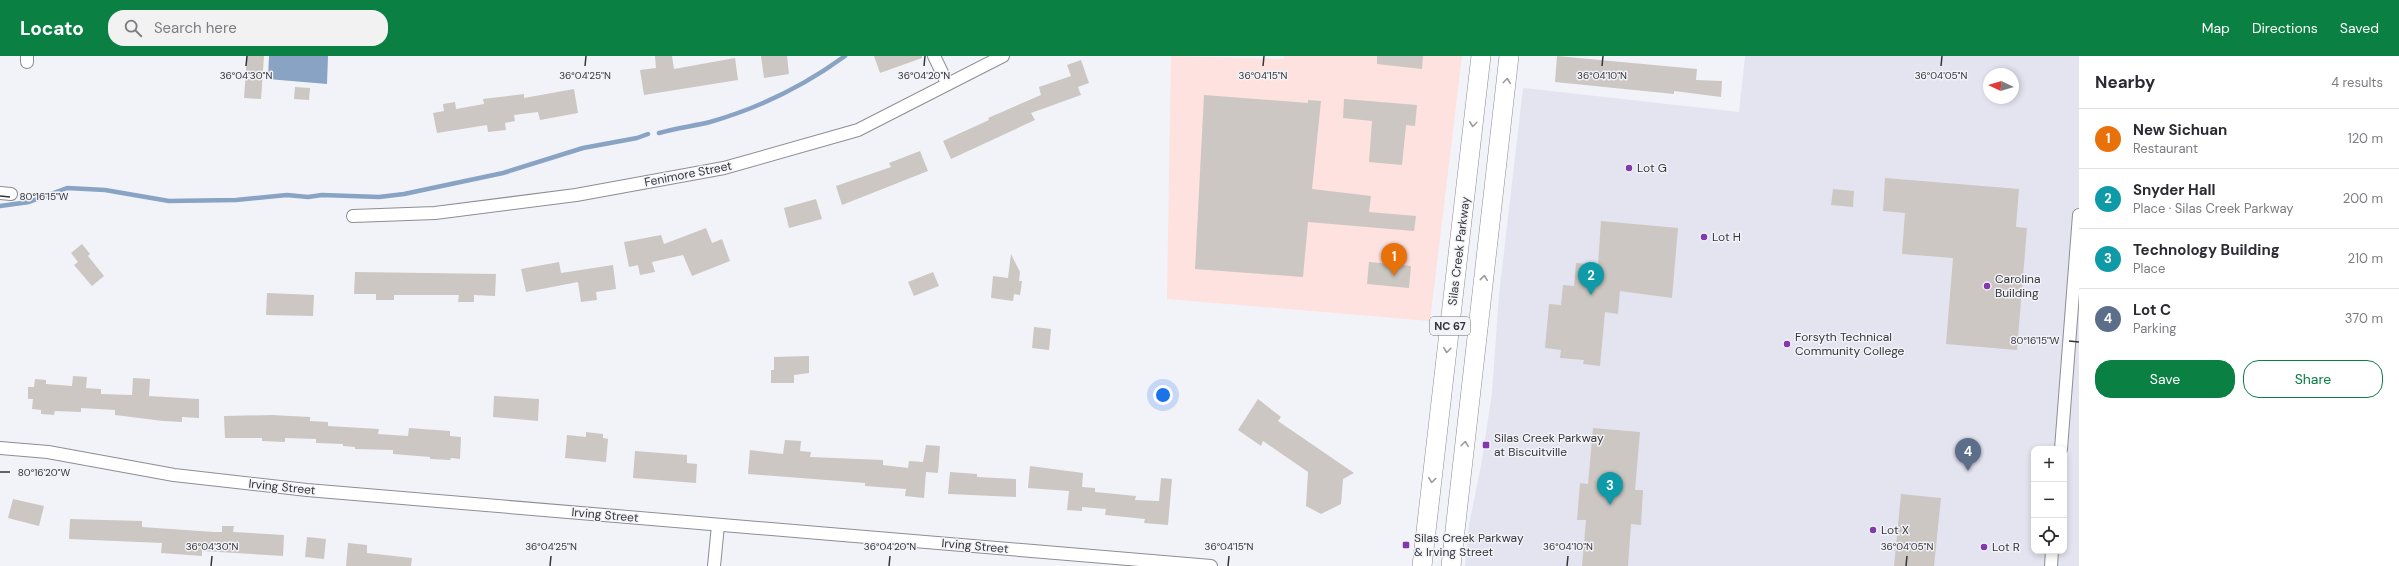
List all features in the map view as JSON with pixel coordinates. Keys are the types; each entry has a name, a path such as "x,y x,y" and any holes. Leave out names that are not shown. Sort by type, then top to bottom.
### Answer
{"main road":[{"name":"Silas Creek Parkway","path":"1422,566 1481,56"},
{"path":"1493,56 1488,97 1492,102 1504,106"},
{"name":"NC 67","path":"1451,566 1509,56"}],"street":[{"path":"934,56 947,83"},
{"name":"Fenimore Street","path":"353,216 435,213 560,198 724,168 858,130 947,83 1003,56"},
{"path":"2060,446 2079,215"},
{"name":"Irving Street","path":"0,448 48,452 174,475 307,490 1211,566"},
{"path":"714,566 718,525"},
{"path":"2051,566 2052,554"}],"shaded area":[{"path":"1171,56 1284,59 1284,56 1462,56 1430,321 1167,299"},
{"name":"Forsyth Technical Community College","path":"1745,56 2079,56 2079,566 1465,566 1469,525 1481,466 1492,393 1499,295 1523,88 1739,112"}],"water":[{"path":"269,56 328,56 327,84 268,79"}],"building":[{"path":"247,56 264,56 261,99 244,98"},
{"path":"655,56 672,56 674,69 735,58 738,80 644,95 640,70 656,68"},
{"path":"761,56 787,56 789,74 764,78"},
{"path":"874,56 922,56 922,58 880,73"},
{"path":"1377,56 1423,56 1422,69 1377,64"},
{"path":"1557,56 1697,69 1696,80 1722,81 1721,97 1674,91 1674,94 1555,82"},
{"path":"1081,60 1089,83 1078,87 1081,95 1031,113 1035,120 951,159 943,141 989,120 988,118 1041,95 1039,87 1071,76 1067,65"},
{"path":"295,87 310,88 309,100 294,99"},
{"path":"574,89 578,113 540,120 538,112 514,115 515,121 505,123 506,130 488,132 487,125 437,133 433,113 444,111 443,104 455,102 456,109 484,104 483,99 524,94 524,98"},
{"path":"1204,95 1308,103 1308,100 1321,101 1312,189 1371,196 1369,212 1416,216 1414,231 1308,222 1303,277 1195,269"},
{"path":"1344,99 1417,105 1415,126 1406,125 1402,165 1369,162 1372,121 1343,118"},
{"path":"920,151 928,171 842,205 836,186 891,167 889,163"},
{"name":"Carolina Building","path":"1885,178 2019,189 2016,227 2027,228 2017,350 1946,344 1953,258 1902,254 1905,213 1883,211"},
{"path":"1833,189 1854,191 1853,207 1831,205"},
{"path":"816,199 822,219 789,228 784,208"},
{"path":"1601,221 1678,228 1672,298 1620,291 1618,314 1605,312 1600,366 1583,364 1584,360 1560,358 1561,350 1545,348 1549,304 1561,305 1563,285 1574,286 1576,263 1598,265"},
{"path":"706,228 712,243 722,239 730,261 692,276 683,255 652,262 655,272 640,275 638,265 629,267 624,242 661,235 664,244"},
{"path":"82,244 90,254 88,256 104,276 92,286 74,265 78,262 71,253"},
{"path":"1011,254 1020,272 1019,281 1022,281 1020,295 1014,294 1013,301 991,298 993,276 1008,278"},
{"path":"559,262 561,273 613,265 616,289 596,292 597,300 581,302 578,282 526,292 521,269"},
{"path":"1369,262 1411,266 1409,288 1367,284"},
{"path":"355,272 496,274 495,296 474,295 474,302 458,302 459,295 394,295 394,300 376,300 376,294 354,294"},
{"path":"933,272 939,286 914,296 908,282"},
{"path":"267,293 314,295 313,316 266,315"},
{"path":"1034,327 1051,329 1049,350 1032,348"},
{"path":"809,356 809,373 794,375 794,383 771,383 771,370 774,370 774,357"},
{"path":"73,376 87,377 86,388 101,389 101,394 132,395 133,378 150,379 149,396 199,399 199,418 182,417 182,422 163,421 115,415 115,410 81,408 81,412 55,411 54,415 41,414 41,410 32,409 33,399 28,399 28,387 34,387 35,379 46,380 46,384 72,386"},
{"path":"494,396 539,399 538,421 493,417"},
{"path":"1258,399 1281,417 1278,421 1354,473 1343,479 1341,504 1321,514 1306,506 1308,472 1263,441 1261,446 1238,430"},
{"path":"272,415 310,417 310,421 328,422 328,426 379,429 378,434 408,436 409,428 450,431 450,436 461,437 460,459 430,459 430,457 393,454 393,450 355,449 355,447 343,446 343,444 316,443 316,439 285,438 285,442 262,441 262,438 225,438 224,416"},
{"path":"1593,428 1640,432 1635,490 1643,490 1641,525 1631,524 1628,566 1582,566 1586,520 1577,520 1580,483 1588,484"},
{"path":"586,432 603,434 603,438 608,439 606,462 565,458 567,435 586,437"},
{"path":"785,440 801,441 800,451 811,452 810,457 883,460 883,465 908,468 909,461 923,462 926,445 940,446 938,473 926,472 924,498 905,496 906,489 865,486 865,483 748,474 750,450 783,454"},
{"path":"635,451 687,455 687,463 697,464 696,483 633,478"},
{"path":"1030,466 1083,473 1082,487 1095,488 1095,492 1136,496 1135,500 1159,501 1161,478 1172,479 1168,525 1144,523 1145,519 1105,515 1106,509 1082,507 1082,511 1067,510 1069,491 1028,488"},
{"path":"950,472 977,474 977,477 1016,479 1016,497 948,494"},
{"path":"1901,494 1941,498 1934,566 1894,566"},
{"path":"13,499 44,506 39,526 8,518"},
{"path":"70,519 142,521 142,527 214,532 222,532 222,526 234,526 233,532 284,535 283,556 202,551 202,556 161,553 162,543 69,539"},
{"path":"307,537 326,539 324,559 305,557"},
{"path":"348,543 367,545 367,553 412,558 411,566 346,566"}],"waterway":[{"path":"659,133 710,122 763,103 814,77 845,56"},
{"path":"0,206 29,202 67,188 105,190 169,201 236,200 287,195 308,197 322,195 379,197 404,194 503,173 583,148 637,138 648,134"}],"place":[{"name":"Lot G","path":"1629,168"},
{"name":"Lot H","path":"1704,237"},
{"name":"New Sichuan","path":"1394,276"},
{"name":"Carolina Building","path":"1987,286"},
{"name":"Snyder Hall","path":"1591,295"},
{"name":"Forsyth Technical Community College","path":"1787,344"},
{"name":"Silas Creek Parkway at Biscuitville","path":"1486,445"},
{"name":"Lot C","path":"1968,471"},
{"name":"Technology Building","path":"1610,505"},
{"name":"Lot X","path":"1873,530"},
{"name":"Silas Creek Parkway & Irving Street","path":"1406,545"},
{"name":"Lot R","path":"1984,547"}]}
